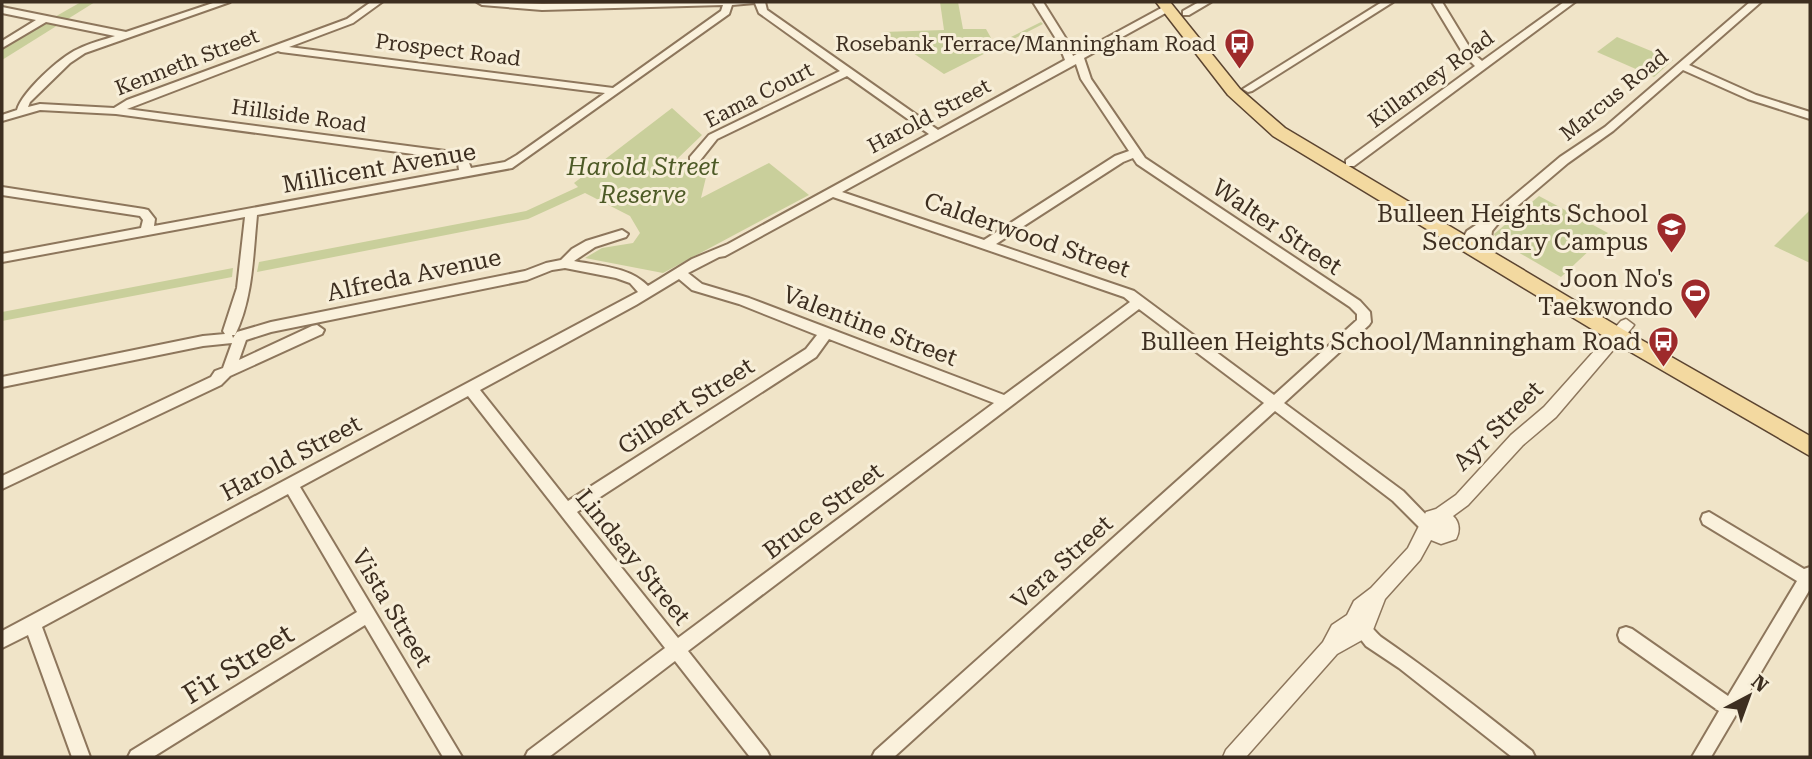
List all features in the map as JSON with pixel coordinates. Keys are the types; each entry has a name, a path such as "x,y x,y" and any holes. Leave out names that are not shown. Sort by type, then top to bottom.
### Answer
{"main road":[{"path":"1174,9 1248,89 1292,126 1810,447"},
{"path":"1174,9 1234,92 1266,122 1474,240"},
{"path":"1621,330 1810,431"}],"street":[{"path":"22,110 23,103 71,57 86,49 225,2"},
{"name":"Kenneth Street","path":"2,118 22,110 47,107 116,111 131,102 354,20 377,2"},
{"path":"482,2 542,7 751,2"},
{"name":"Millicent Avenue","path":"2,258 513,163 727,10 727,2"},
{"path":"762,2 760,9 938,135"},
{"name":"Walter Street","path":"1038,2 1134,153 1145,165 1355,304 1363,312 1361,327 1275,403"},
{"path":"1174,9 1206,2"},
{"path":"1248,89 1388,2"},
{"path":"1437,2 1471,58 1485,64"},
{"name":"Killarney Road","path":"1350,163 1570,2"},
{"name":"Marcus Road","path":"1474,240 1495,218 1564,160 1609,129 1756,2"},
{"name":"Harold Street","path":"2,640 601,316 614,312 680,273 700,266 727,248 1075,60 1150,20 1165,17 1174,9"},
{"path":"2,10 126,35"},
{"path":"2,45 44,19"},
{"name":"Walter Street","path":"1063,42 1075,51 1075,60"},
{"name":"Prospect Road","path":"276,48 615,91"},
{"path":"1682,66 1752,97 1810,116"},
{"name":"Eama Court","path":"694,160 713,137 849,71"},
{"name":"Hillside Road","path":"116,111 453,156 463,161 466,173"},
{"path":"987,244 1119,159 1134,153"},
{"path":"2,191 144,213 149,219 146,232"},
{"name":"Calderwood Street","path":"831,192 1117,288 1140,301 1437,524"},
{"path":"2,483 216,381 229,366 255,212"},
{"name":"Alfreda Avenue","path":"565,264 577,251 608,237 622,234"},
{"name":"Alfreda Avenue","path":"2,382 527,275 550,266 565,264 618,274 635,281 646,292"},
{"name":"Valentine Street","path":"680,273 691,290 717,293 1006,402"},
{"name":"Bruce Street","path":"534,757 1140,301"},
{"path":"229,366 253,361 317,330"},
{"name":"Ayr Street","path":"1437,524 1517,440 1550,412 1621,330"},
{"name":"Gilbert Street","path":"565,511 811,353 826,333"},
{"name":"Lindsay Street","path":"469,387 761,757"},
{"name":"Vera Street","path":"881,757 1275,403"},
{"name":"Vista Street","path":"290,484 453,757"},
{"path":"1700,757 1809,577 1709,519"},
{"path":"1233,757 1330,648 1361,627 1378,594 1437,524"},
{"name":"Fir Street","path":"137,757 367,615"},
{"path":"32,624 81,757"},
{"path":"1361,627 1526,757"},
{"path":"1626,635 1730,708"}],"green space":[{"path":"81,2 95,2 2,60 2,47"},
{"path":"940,2 958,2 963,29 986,29 995,45 1041,22 1043,24 944,74 882,32 944,30"},
{"path":"1617,37 1673,60 1654,77 1597,52"},
{"name":"Harold Street Reserve","path":"672,108 702,135 676,160 685,169 708,169 701,198 769,163 809,195 663,273 585,258 602,248 633,243 640,233 630,216 585,193 528,219 257,272 259,262 526,211 578,187 574,183"},
{"path":"1539,196 1608,233 1561,277 1497,240 1494,234"},
{"path":"1810,210 1810,263 1774,246"},
{"path":"233,268 232,277 2,321 2,312"}],"place":[{"name":"Rosebank Terrace/Manningham Road","path":"1239,71"},
{"name":"Bulleen Heights School Secondary Campus","path":"1671,255"},
{"name":"Joon No's Taekwondo","path":"1696,320"},
{"name":"Bulleen Heights School/Manningham Road","path":"1664,369"}]}
